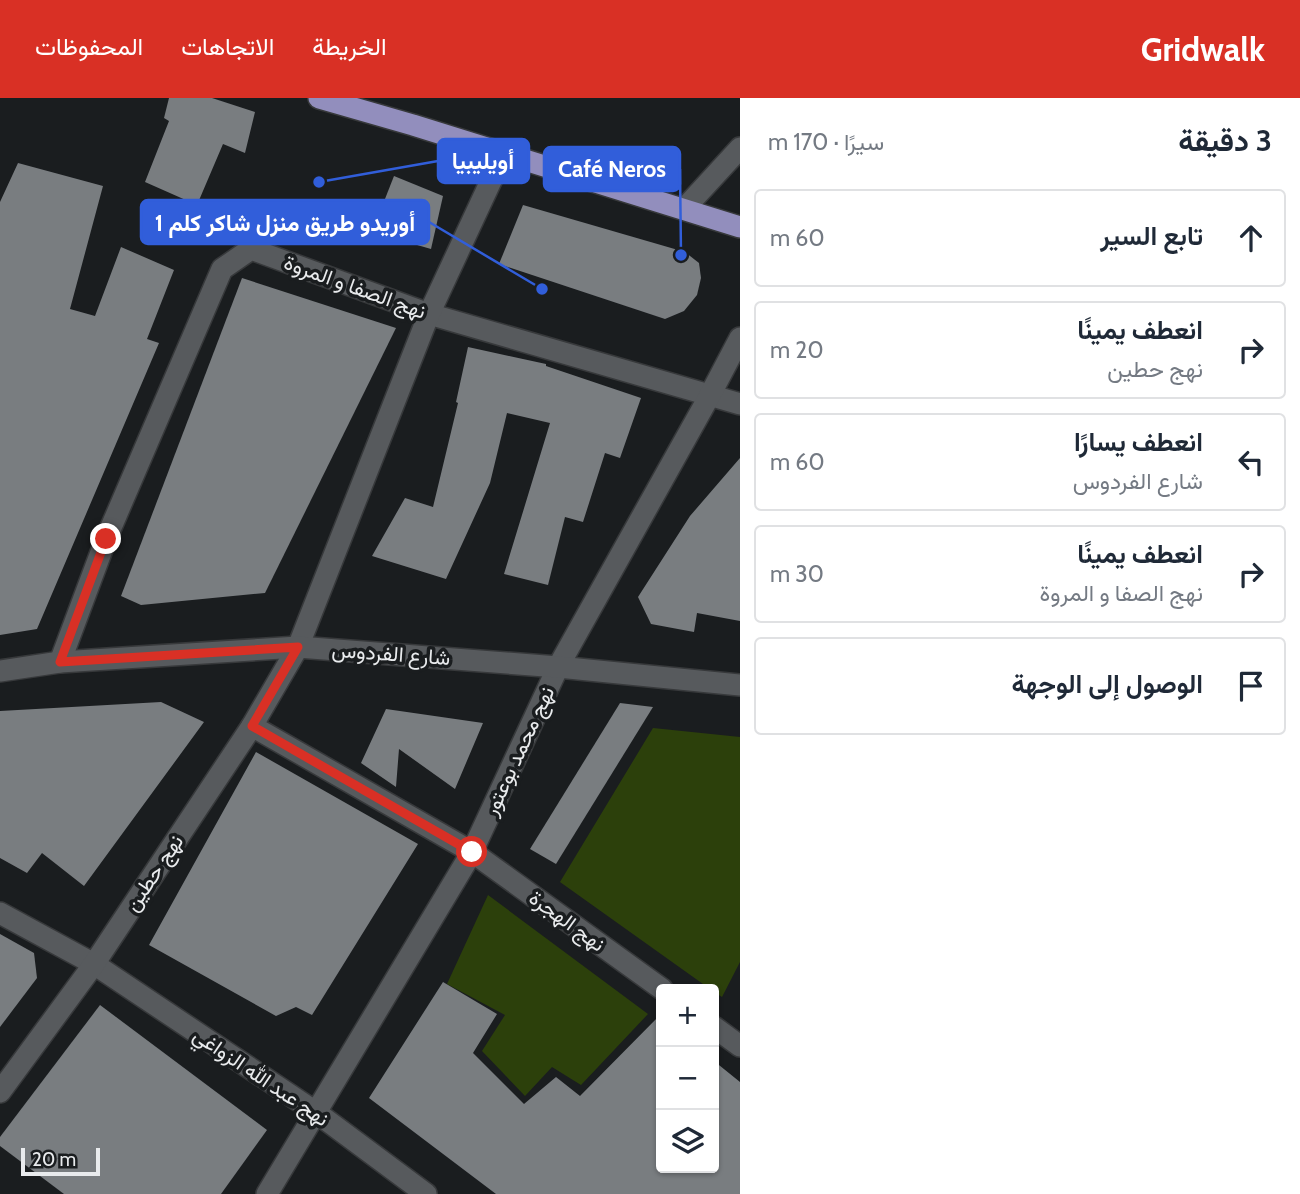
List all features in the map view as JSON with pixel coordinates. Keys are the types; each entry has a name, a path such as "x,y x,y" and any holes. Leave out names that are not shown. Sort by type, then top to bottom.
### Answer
{"main road":[{"path":"319,98 348,102 740,227"}],"street":[{"path":"684,209 740,148"},
{"name":"نهج حطين","path":"0,1092 93,964 252,726 298,647 429,314 505,153"},
{"name":"نهج الصفا و المروة","path":"60,662 106,539 222,269 251,249 429,314 740,404"},
{"name":"نهج محمد بوعتور","path":"267,1194 472,852 558,667 740,338"},
{"name":"شارع الفردوس","path":"0,671 60,662 298,647 558,667 740,685"},
{"name":"نهج الهجرة","path":"252,726 472,852 656,985"},
{"name":"نهج عبد الله الزواغي","path":"0,913 93,964 317,1113 426,1194"},
{"path":"719,1031 740,1046"}],"green space":[{"path":"653,728 740,737 740,962 722,997 719,995 719,984 703,984 560,882"},
{"path":"488,895 648,1014 581,1085 552,1067 525,1096 482,1051 505,1015 447,984"}],"building":[{"path":"169,98 212,98 255,112 245,153 223,144 197,205 145,182 169,121 164,118"},
{"path":"18,163 103,186 70,309 95,316 121,247 174,270 147,339 159,343 37,629 0,635 0,202"},
{"path":"394,176 443,196 431,249 372,232"},
{"path":"523,205 685,252 699,263 701,278 697,295 684,311 665,319 499,264"},
{"path":"242,278 396,328 265,593 141,605 121,596"},
{"path":"468,347 546,364 641,398 620,458 605,453 583,522 565,517 548,585 504,574 550,423 507,413 490,483 446,579 372,556 405,498 433,507 458,403 456,402"},
{"path":"740,458 740,621 697,613 694,632 651,624 638,597 690,516"},
{"path":"161,702 204,722 84,886 42,853 27,873 0,858 0,711"},
{"path":"620,703 653,707 556,864 530,849"},
{"path":"386,709 483,723 455,789 399,749 396,787 361,763"},
{"path":"256,752 418,844 312,1015 296,1007 276,1016 149,945"},
{"path":"0,934 34,953 37,978 0,1027"},
{"path":"443,982 497,1014 473,1053 524,1104 556,1077 580,1096 656,1019 656,1173 719,1173 719,1065 740,1082 740,1194 496,1194 369,1098"},
{"path":"100,1005 267,1130 221,1194 64,1194 0,1146 0,1137"}],"place":[{"name":"أويليبيا","path":"319,182"},
{"name":"Café Neros","path":"681,255"},
{"name":"أوريدو طريق منزل شاكر كلم 1","path":"542,289"}],"route":[{"path":"106,539 60,662 298,647 252,726 472,852"}]}
